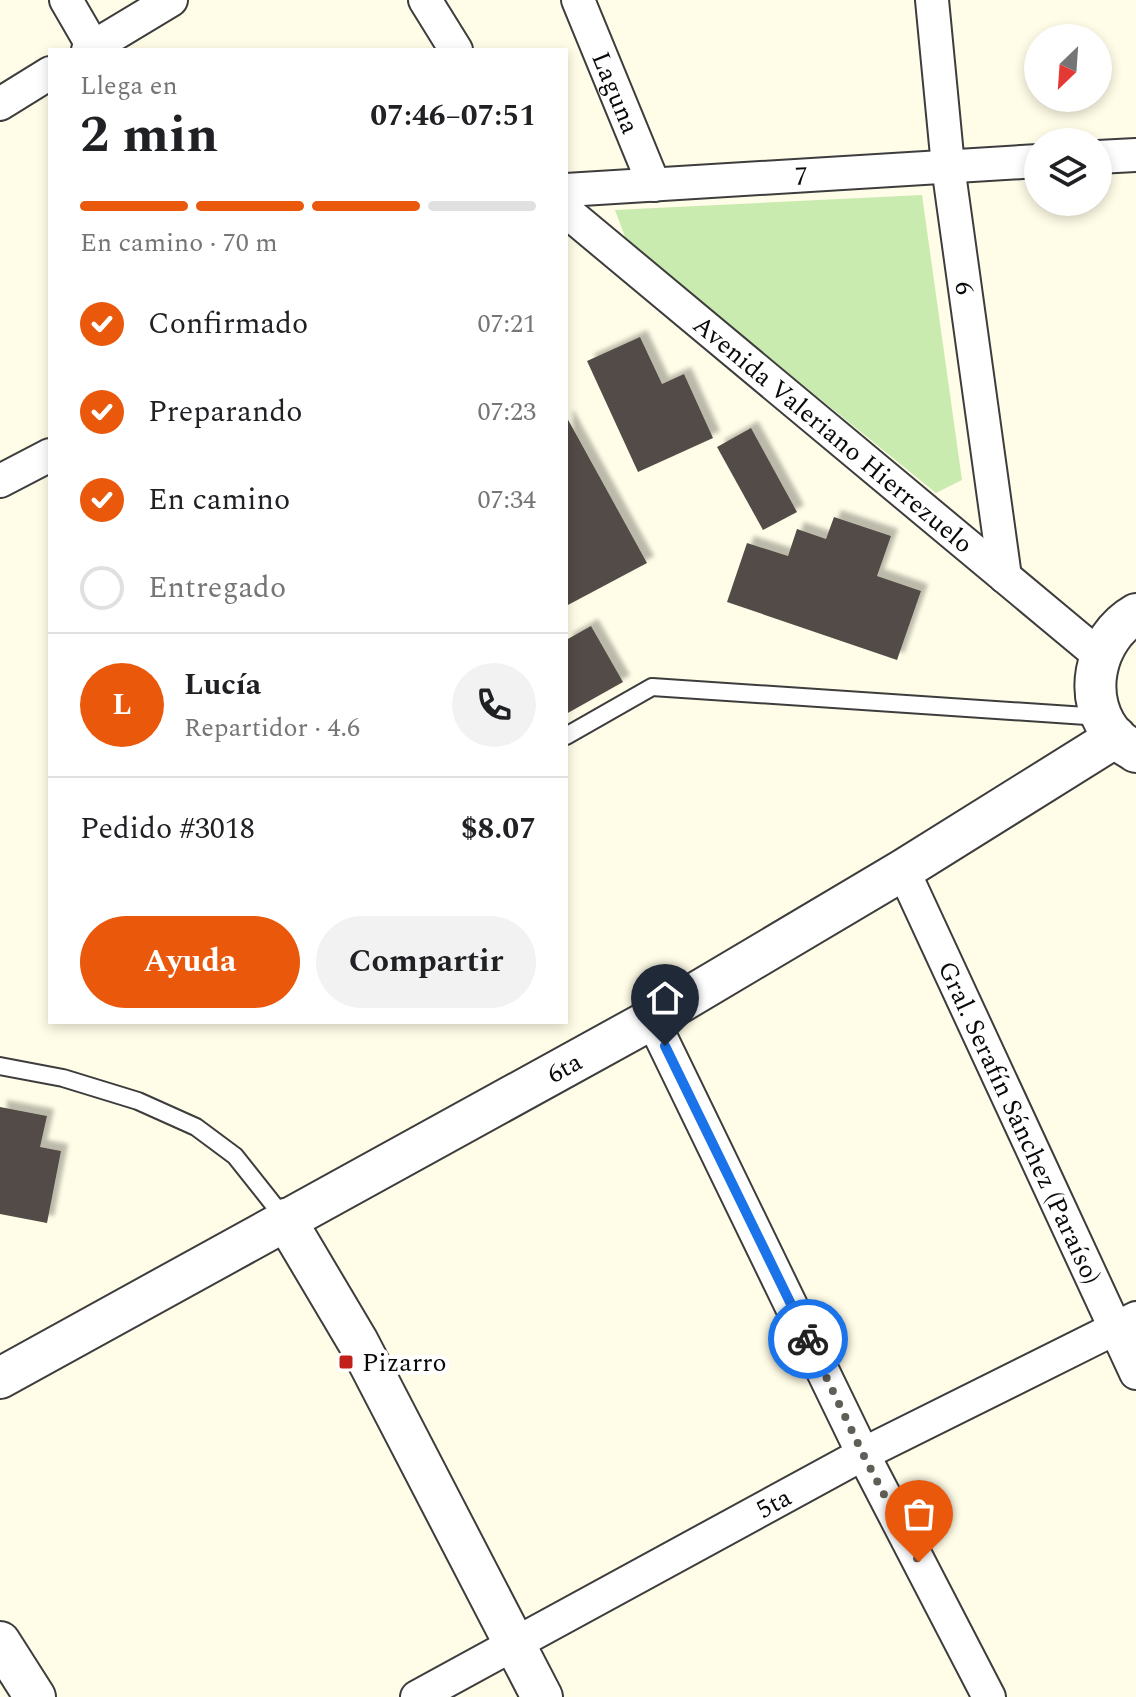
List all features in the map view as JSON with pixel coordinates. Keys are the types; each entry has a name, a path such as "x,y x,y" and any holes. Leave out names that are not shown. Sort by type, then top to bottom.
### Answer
{"street":[{"path":"66,0 91,48"},
{"path":"94,48 171,0"},
{"path":"425,0 455,48"},
{"name":"Laguna","path":"578,0 654,185"},
{"name":"6","path":"932,0 948,166 1005,577"},
{"path":"0,104 48,74"},
{"path":"1112,156 1136,155"},
{"name":"7","path":"568,190 1024,162"},
{"name":"Avenida Valeriano Hierrezuelo","path":"568,213 1100,656"},
{"path":"0,481 48,456"},
{"path":"1118,736 1096,697 1095,678 1100,656 1112,634 1136,614"},
{"name":"6ta","path":"0,1378 652,1019 903,870 1118,736"},
{"name":"Gral. Serafín Sánchez (Paraíso)","path":"903,870 1125,1324 1136,1373"},
{"path":"652,1019 863,1454 989,1697"},
{"path":"285,1219 358,1342 542,1697"},
{"name":"5ta","path":"417,1697 863,1454 1125,1324"},
{"path":"0,1642 35,1697"}],"lane":[{"path":"568,735 652,687 1118,736"},
{"path":"0,1066 63,1078 138,1101 196,1127 235,1156 285,1219"}],"green space":[{"path":"922,195 962,480 936,493 627,242 615,210"}],"building":[{"path":"640,337 662,384 684,374 713,438 638,472 587,361"},
{"path":"568,420 647,563 568,605"},
{"path":"751,428 797,512 763,530 717,447"},
{"path":"834,517 891,536 877,576 921,591 897,660 727,602 747,543 788,556 797,529 826,539"},
{"path":"591,626 623,682 568,713 568,639"},
{"path":"0,1107 47,1116 40,1147 61,1151 47,1223 0,1214"}],"way so far":[{"path":"808,1339 919,1562"}],"place":[{"name":"Pizarro","path":"346,1362"}],"route":[{"path":"665,1046 808,1339"}]}
